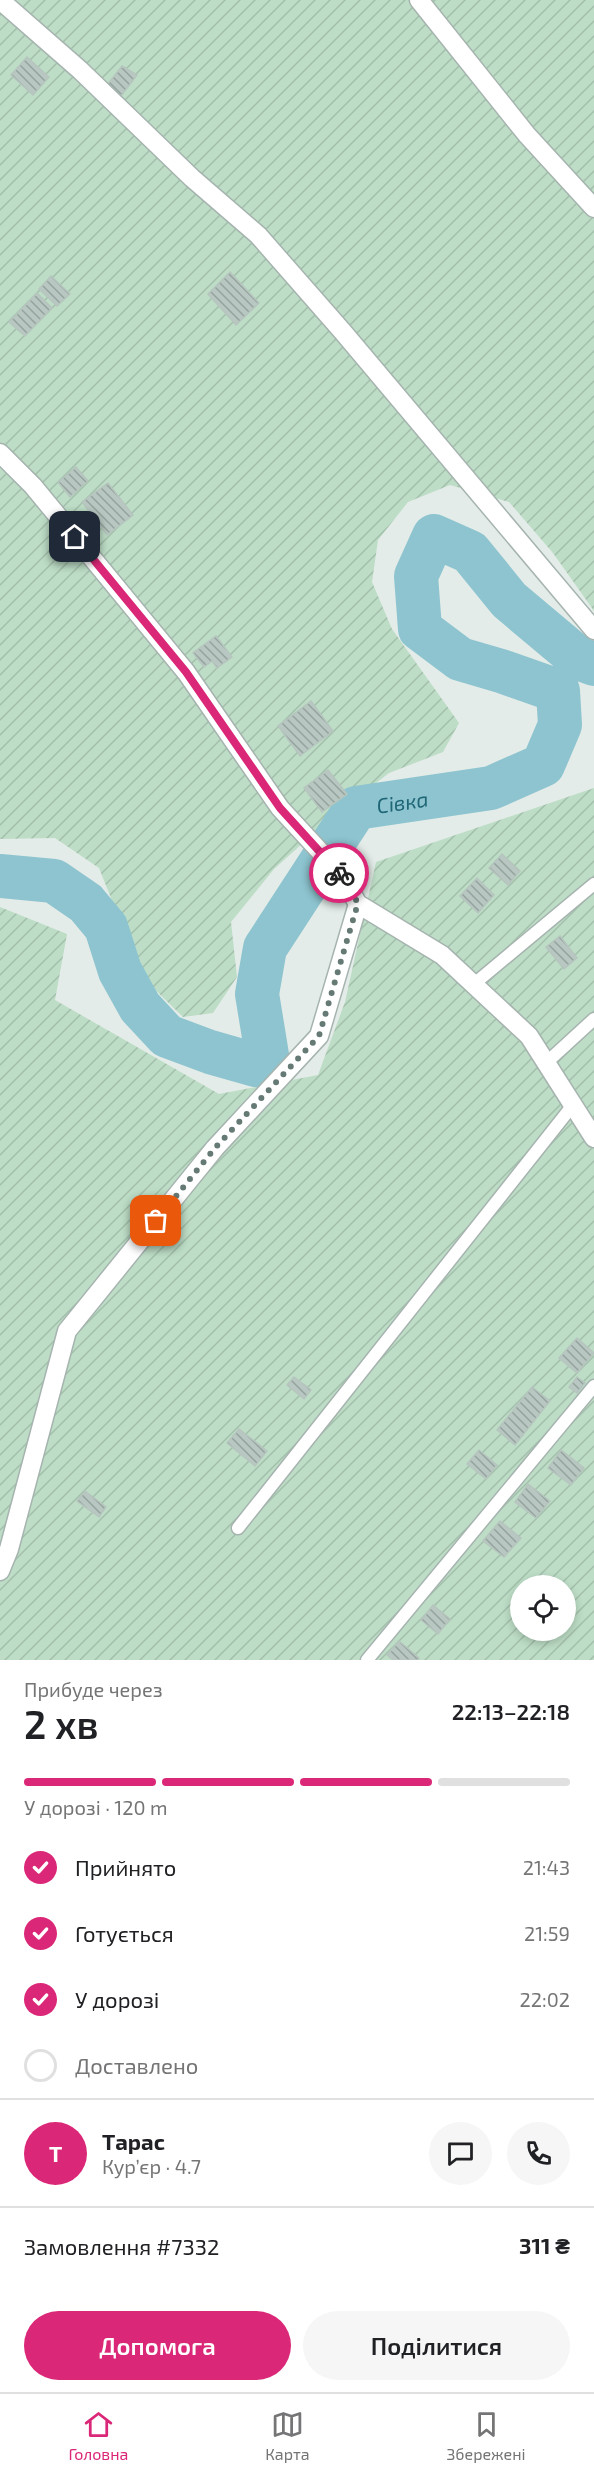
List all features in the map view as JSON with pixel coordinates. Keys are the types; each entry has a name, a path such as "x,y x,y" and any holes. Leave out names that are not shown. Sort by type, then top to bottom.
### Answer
{"street":[{"path":"0,0 80,70 192,178 258,235 343,332 594,630"},
{"path":"419,0 527,135 594,208"},
{"path":"0,453 33,486 186,672 280,808 339,872 358,903 442,955 529,1036 594,1138"},
{"path":"0,1571 9,1549 67,1331 215,1148 319,1036 358,903"}],"lane":[{"path":"474,984 594,884"},
{"path":"546,1063 594,1019"},
{"path":"237,1528 573,1105"},
{"path":"367,1660 594,1386"}],"green space":[{"path":"0,0 594,0 594,611 553,553 509,502 450,485 408,502 378,540 372,582 392,629 459,723 443,752 389,773 333,816 274,869 231,922 237,977 213,1013 183,1017 143,978 99,868 55,838 0,839"},
{"path":"594,788 594,1660 0,1660 0,907 67,934 55,1000 219,1094 318,1075 345,1002 376,862"}],"building":[{"path":"27,57 49,77 33,95 11,75"},
{"path":"122,66 137,75 121,96 107,85"},
{"path":"230,272 259,303 236,325 208,294"},
{"path":"51,276 70,294 57,306 39,289"},
{"path":"37,293 52,308 25,336 9,322"},
{"path":"76,467 88,481 70,497 58,482"},
{"path":"108,483 133,515 107,535 82,502"},
{"path":"216,636 232,657 217,668 212,661 204,667 193,653"},
{"path":"311,701 333,731 300,756 278,726"},
{"path":"328,770 347,794 322,812 304,788"},
{"path":"502,854 520,871 508,885 489,868"},
{"path":"477,878 494,895 478,913 460,896"},
{"path":"560,936 577,958 564,969 546,947"},
{"path":"577,1338 594,1353 577,1373 559,1358"},
{"path":"294,1377 311,1390 304,1399 287,1385"},
{"path":"577,1377 585,1383 577,1393 569,1387"},
{"path":"532,1387 550,1401 515,1445 497,1430"},
{"path":"239,1429 267,1451 255,1466 227,1443"},
{"path":"479,1450 497,1465 486,1479 467,1464"},
{"path":"561,1450 584,1468 571,1485 548,1468"},
{"path":"528,1484 550,1501 536,1518 515,1502"},
{"path":"85,1491 106,1507 99,1517 77,1501"},
{"path":"500,1521 521,1538 504,1557 483,1541"},
{"path":"433,1605 450,1619 438,1634 421,1620"},
{"path":"399,1641 419,1658 418,1660 393,1660 387,1655"}],"waterway":[{"name":"Сівка","path":"0,876 54,881 86,903 106,927 120,971 140,1007 167,1036 210,1052 256,1065 267,1055 257,994 265,948 356,808 491,788 543,765 560,725 558,691 460,659 420,629 416,576 434,536 470,552 509,600 578,658 594,664"}],"way so far":[{"path":"156,1221 215,1148 319,1036 358,903 339,873"}],"route":[{"path":"75,537 186,672 280,808 339,873"}]}
